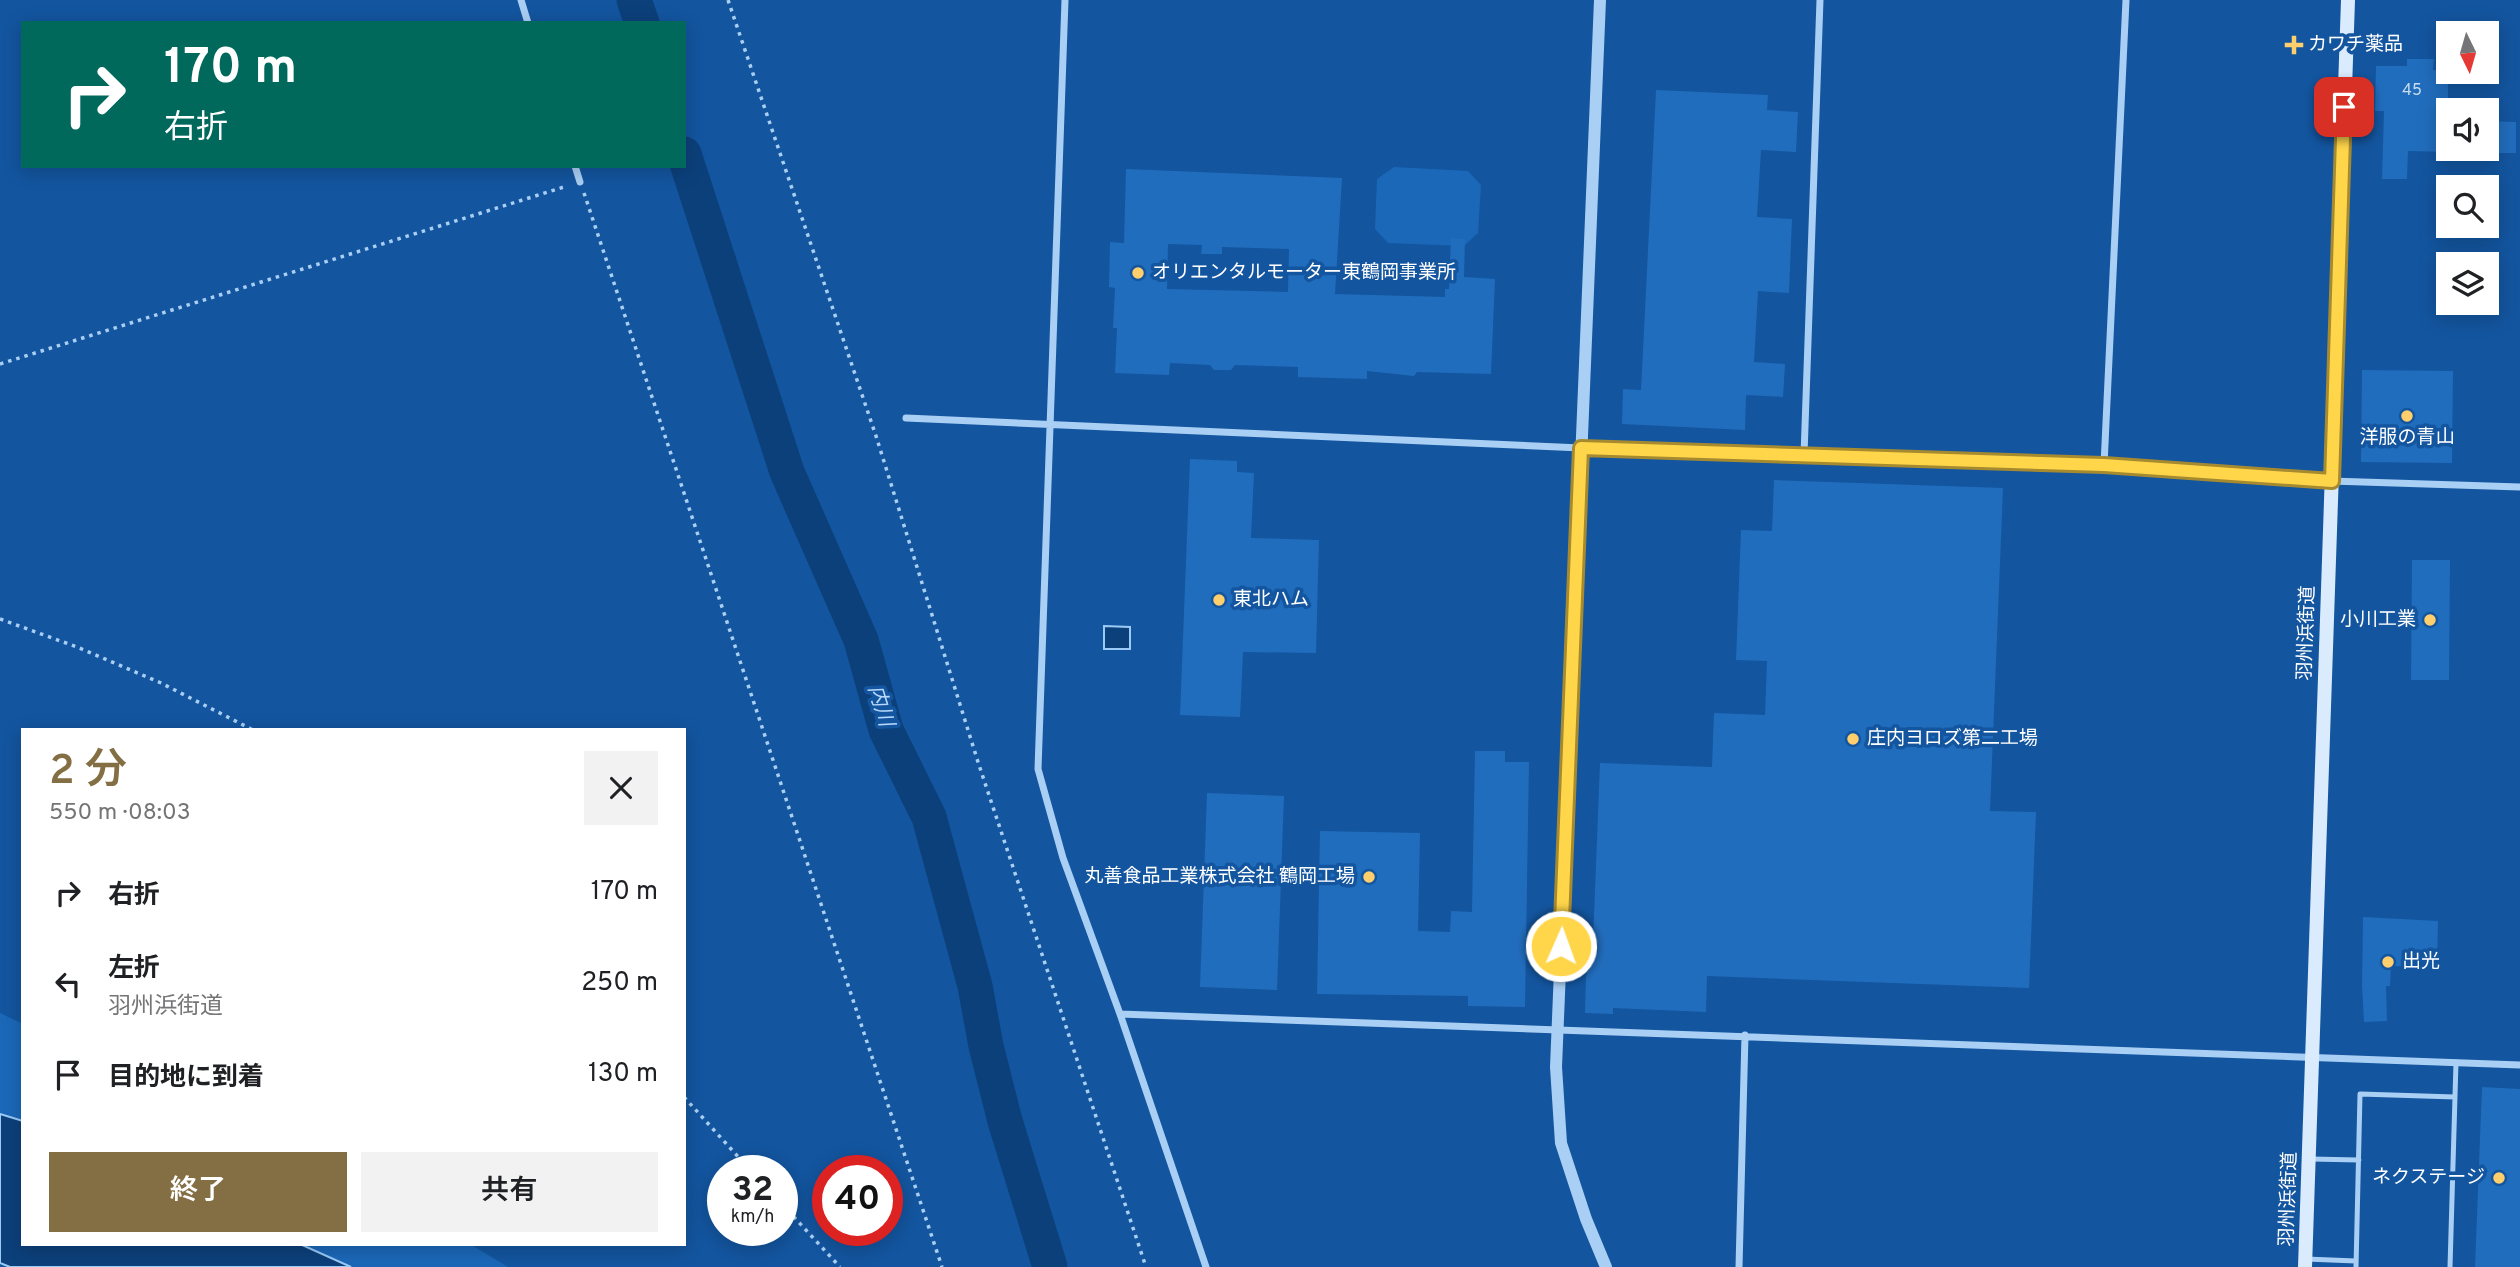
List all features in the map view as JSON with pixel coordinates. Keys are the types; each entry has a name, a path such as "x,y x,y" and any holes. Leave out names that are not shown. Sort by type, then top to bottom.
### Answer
{"main road":[{"name":"羽州浜街道","path":"2305,1263 2348,0"}],"street":[{"path":"521,0 527,21"},
{"path":"1065,0 1038,769 1063,858 1120,1014 1206,1267"},
{"path":"1600,0 1556,1067 1561,1143 1586,1219 1606,1267"},
{"path":"1804,455 1820,0"},
{"path":"2104,465 2126,0"},
{"path":"576,168 580,182"},
{"path":"906,418 1581,448 2104,465 2332,481 2520,487"},
{"path":"1120,1014 2520,1065"},
{"path":"1738,1267 1745,1035"}],"lane":[{"path":"2450,1267 2456,1062"},
{"path":"2305,1263 2356,1264 2360,1094 2455,1097"},
{"path":"2309,1159 2359,1160"}],"path":[{"path":"728,0 876,436 978,762 1146,1267"},
{"path":"0,364 580,182 942,1267"},
{"path":"0,619 77,647 161,683 249,728"},
{"path":"686,1099 737,1155"},
{"path":"798,1221 840,1267"}],"shaded area":[{"path":"1394,167 1468,171 1481,185 1478,233 1464,246 1388,243 1375,229 1377,179"},
{"path":"1104,626 1130,627 1130,649 1104,649"},
{"path":"0,1013 21,1023 21,1120 0,1114"},
{"path":"0,1114 21,1120 21,1246 304,1246 351,1267 10,1267 0,1263"},
{"path":"304,1246 473,1246 508,1267 351,1267"}],"building":[{"path":"2407,59 2434,59 2436,84 2448,84 2448,98 2436,98 2436,152 2408,151 2407,179 2382,179 2384,111 2375,111 2376,66 2407,66"},
{"path":"1656,90 1768,95 1767,110 1798,112 1796,152 1761,150 1757,217 1792,219 1789,293 1758,291 1754,362 1785,364 1783,397 1746,395 1745,430 1622,424 1623,389 1641,390"},
{"path":"2499,121 2516,122 2516,153 2499,153"},
{"name":"オリエンタルモーター東鶴岡事業所","path":"1126,169 1342,178 1335,294 1445,297 1445,289 1449,289 1451,238 1465,239 1464,277 1495,279 1491,374 1417,372 1414,376 1367,371 1367,379 1298,377 1298,367 1235,365 1231,370 1214,370 1210,365 1170,363 1169,375 1115,373 1117,328 1113,328 1115,288 1109,287 1110,242 1124,243","holes":["1168,244 1202,245 1201,254 1222,254 1222,247 1289,249 1288,292 1167,289"]},
{"name":"洋服の青山","path":"2362,370 2453,371 2452,463 2361,462"},
{"name":"東北ハム","path":"1190,459 1237,461 1237,472 1254,473 1251,538 1319,540 1316,653 1243,652 1240,717 1180,715"},
{"name":"庄内ヨロズ第二工場","path":"1774,480 2003,488 1990,811 2036,812 2029,988 1707,976 1706,1012 1613,1008 1613,1014 1585,1013 1586,977 1593,941 1600,763 1712,767 1714,713 1765,715 1767,661 1736,660 1741,530 1772,531"},
{"name":"小川工業","path":"2412,560 2450,560 2449,680 2411,680"},
{"name":"丸善食品工業株式会社 鶴岡工場","path":"1475,751 1505,751 1505,762 1529,762 1525,1007 1468,1006 1468,996 1317,994 1320,831 1420,833 1418,931 1450,932 1451,911 1472,912"},
{"path":"1207,793 1284,796 1277,990 1200,987"},
{"path":"2363,917 2438,921 2437,967 2391,966 2390,986 2386,986 2387,1021 2364,1022"},
{"name":"ネクステージ","path":"2482,1087 2520,1089 2520,1267 2475,1267"}],"waterway":[{"name":"内川","path":"634,0 641,21"},
{"name":"内川","path":"686,160 787,472 861,640 886,730 929,817 975,986 986,1046 1005,1121 1050,1267"}],"place":[{"name":"カワチ薬品","path":"2294,45"},
{"name":"オリエンタルモーター東鶴岡事業所","path":"1138,273"},
{"name":"洋服の青山","path":"2407,416"},
{"name":"東北ハム","path":"1219,600"},
{"name":"小川工業","path":"2430,620"},
{"name":"庄内ヨロズ第二工場","path":"1853,739"},
{"name":"丸善食品工業株式会社 鶴岡工場","path":"1369,877"},
{"name":"出光","path":"2388,962"},
{"name":"ネクステージ","path":"2499,1178"}],"route":[{"path":"1561,946 1581,448 2104,465 2332,481 2344,107"}]}
